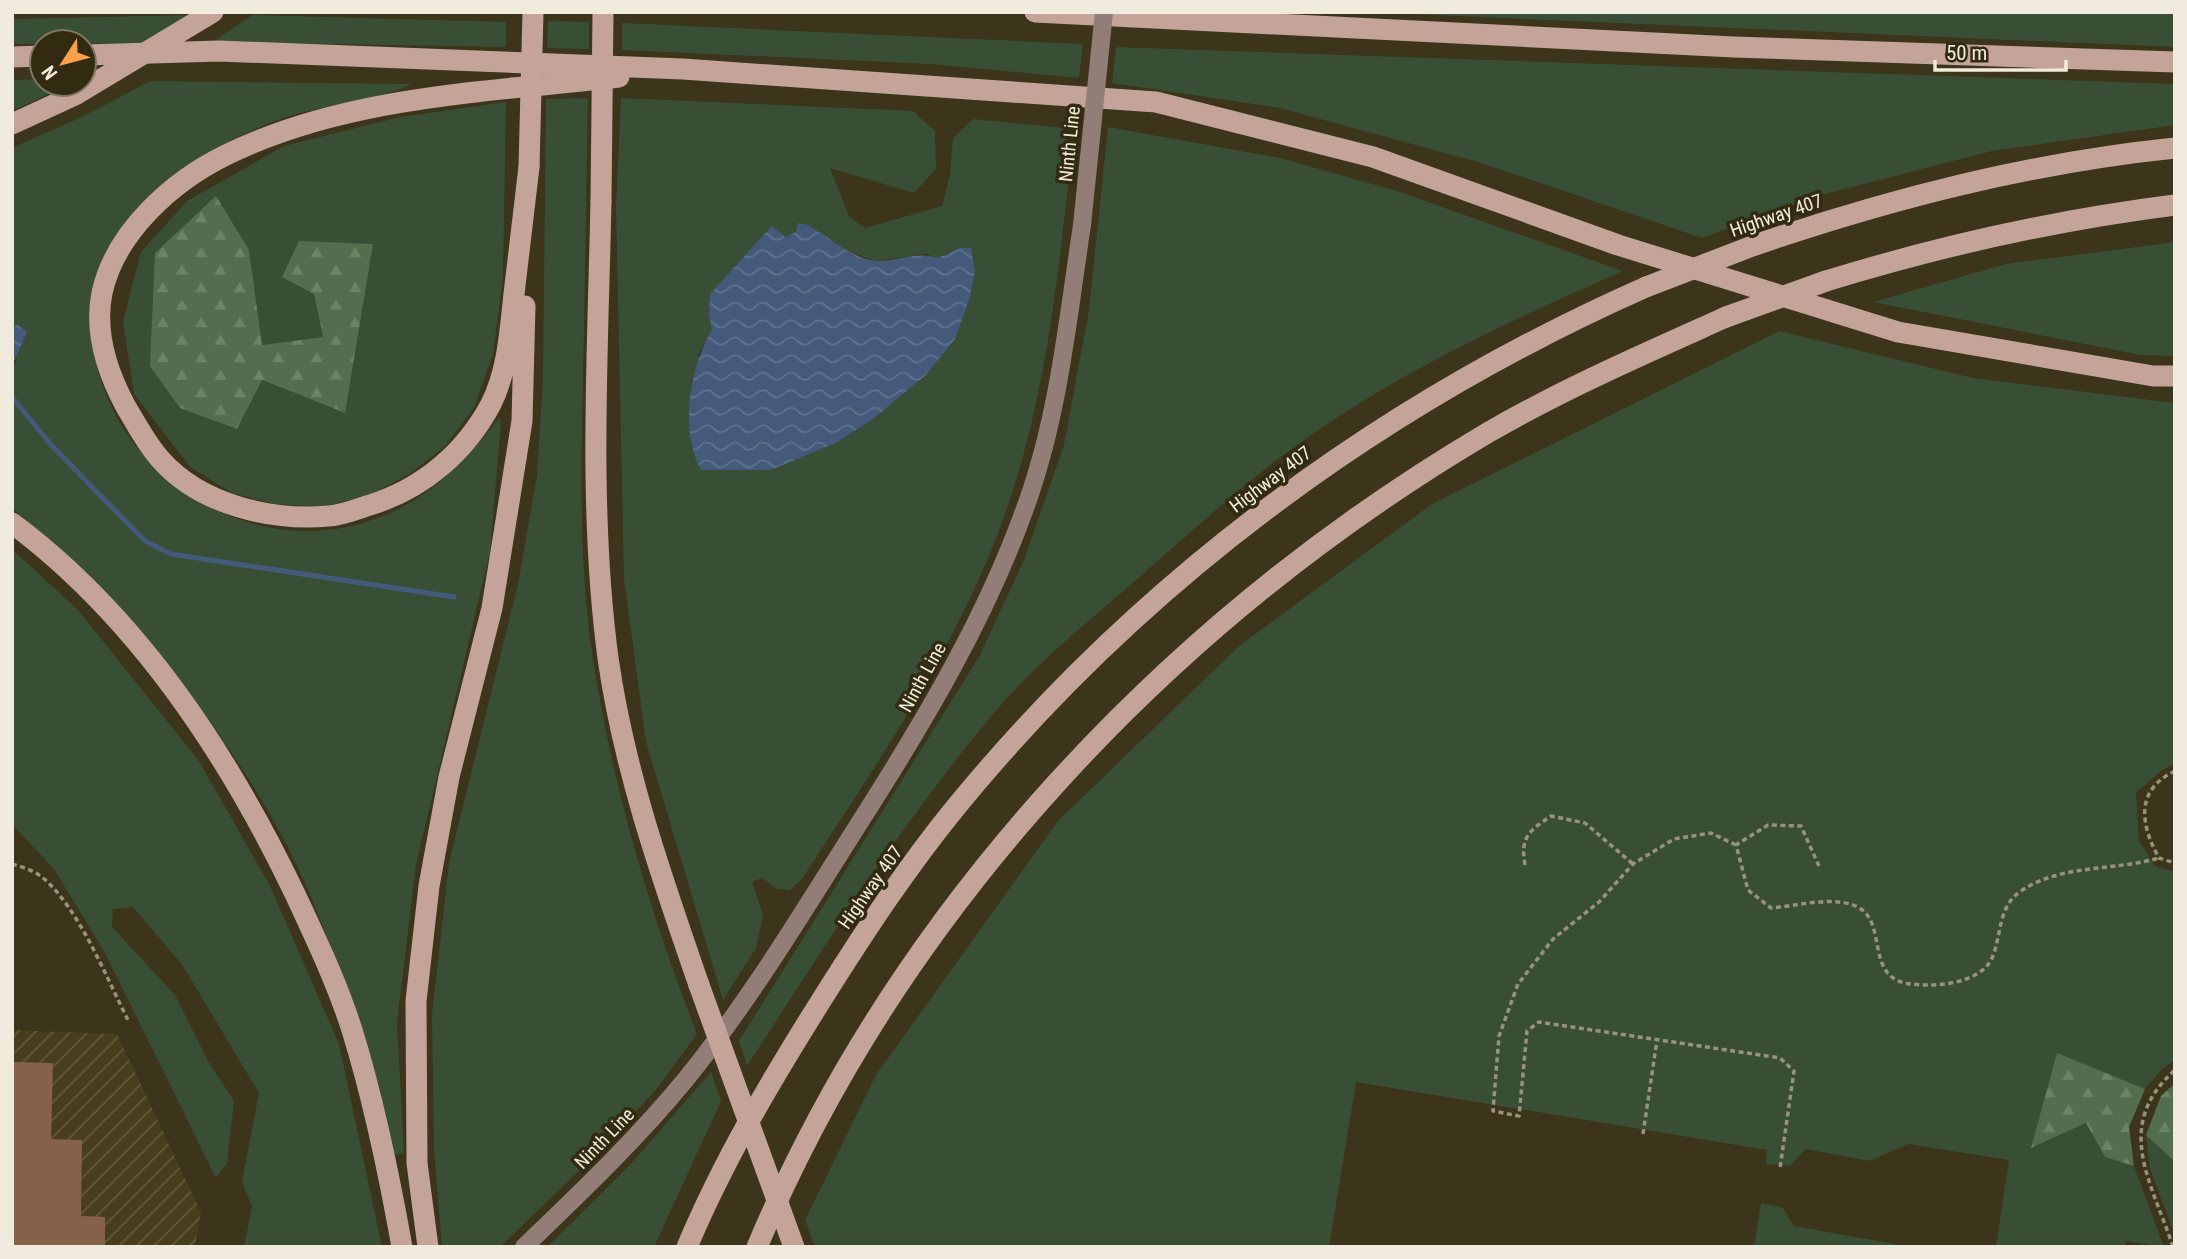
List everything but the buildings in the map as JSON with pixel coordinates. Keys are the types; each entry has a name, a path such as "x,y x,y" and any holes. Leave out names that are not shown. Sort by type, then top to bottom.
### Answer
{"highway":[{"path":"12,124 75,95 213,12"},
{"path":"428,1247 417,1163 416,1001 429,886 449,778 492,608 522,421 533,12"},
{"path":"603,12 597,482 601,590 609,659 637,798 699,985 794,1247"},
{"path":"1035,12 1734,47 2175,62"},
{"path":"98,55 219,51 683,69 1156,102 1373,157 1618,244 1898,332 2153,376 2175,376"},
{"path":"529,167 508,353 491,403 460,447 435,474 397,496 331,516 259,515 192,486 162,461 140,431 113,382 99,337 103,292 121,247 151,209 183,180 246,146 351,112 683,69"},
{"name":"Highway 407","path":"687,1247 710,1192 772,1079 877,912 955,808 1044,707 1127,625 1218,546 1338,456 1446,387 1563,324 1755,245 1946,186 2120,154 2175,148"},
{"path":"757,1247 832,1095 890,1000 961,896 1093,743 1183,656 1293,562 1401,487 1492,431 1584,382 1726,317 1826,281 1969,242 2099,215 2175,205"},
{"path":"12,523 38,542 112,615 188,706 253,808 329,967 352,1028 386,1158 402,1247"}],"main road":[{"name":"Ninth Line","path":"524,1247 642,1130 687,1078 757,986 951,672 1000,572 1029,498 1056,397 1082,225 1104,12"}],"path":[{"path":"2159,858 2147,837 2144,800 2155,782 2175,771"},
{"path":"1525,865 1522,846 1532,829 1551,816 1584,823 1633,864"},
{"path":"1736,845 1768,825 1801,826 1819,866"},
{"path":"1780,1168 1794,1071 1780,1058 1539,1022 1527,1031 1518,1116 1493,1111 1499,1036 1518,984 1553,939 1599,902 1633,864 1674,839 1711,833 1736,845 1748,890 1771,908 1837,902 1861,909 1871,923 1878,957 1887,974 1904,983 1947,984 1977,975 1992,960 2002,915 2019,892 2056,874 2137,864 2159,858 2175,863"},
{"path":"12,864 41,877 56,893 97,960 128,1020"},
{"path":"1643,1134 1657,1040"},
{"path":"2173,1247 2144,1171 2139,1138 2144,1111 2158,1085 2175,1070"}],"shaded area":[{"path":"12,1030 117,1034 201,1212 195,1247 12,1247"}],"green space":[{"path":"1364,12 2175,12 2175,47"},
{"path":"193,15 149,43 98,43 98,28 28,28 28,44 12,44 12,19"},
{"path":"252,15 506,22 506,47 213,42"},
{"path":"548,21 589,22 589,49 547,48"},
{"path":"622,23 1083,44 1079,78 931,64 622,50"},
{"path":"1116,47 2175,84 2175,125 1992,151 1821,195 1702,238 1478,162 1280,108 1112,83"},
{"path":"28,79 28,98 40,98 12,111 12,80"},
{"path":"150,81 412,84 367,99 290,116 251,131 190,164 155,190 127,220 105,262 93,346 106,393 128,435 159,471 196,499 238,519 283,530 331,530 378,518 414,500 446,477 499,418 501,421 490,552 416,865 397,1023 404,1153 395,1155 357,1024 311,897 286,844 256,791 183,686 142,637 100,590 12,508 12,366 16,362 18,325 12,326 12,148 84,116"},
{"path":"588,98 582,481 588,619 600,702 621,799 663,941 697,1034 655,1091 593,1157 500,1247 442,1247 434,1149 432,1014 449,863 518,584 537,475 543,376 546,99"},
{"path":"621,98 913,111 935,131 936,169 914,193 830,168 849,216 865,228 942,206 950,175 953,138 973,119 1074,129 1058,275 1042,372 1020,467 986,563 964,611 914,702 802,879 790,890 776,889 762,878 752,882 763,915 756,948 723,1000 646,742 624,579 616,205","holes":["797,232 875,261 925,254 938,258 960,248 926,375 873,419 836,443 771,470 698,355 712,329 785,237"]},
{"path":"506,102 503,276 493,354 474,408 445,446 411,473 370,495 322,507 275,504 232,493 190,467 134,394 123,321 141,252 187,201 284,146 400,117","holes":["248,250 262,345 323,337 314,294 345,413 261,380 237,429"]},
{"path":"1108,127 1280,158 1397,191 1623,271 1453,350 1332,421 1252,479 1062,644 994,713 927,798 865,886 747,1066 739,1041 979,657 1024,560 1064,445 1089,310"},
{"path":"216,196 249,250 262,345 323,337 314,294 282,277 299,241 373,244 345,413 262,380 237,429 180,408 150,366 155,253"},
{"path":"2175,242 2175,356 2141,355 1873,302 2006,264"},
{"path":"1779,331 1973,378 2175,403 2175,764 2162,770 2136,793 2139,841 2155,866 2175,872 2175,1060 2163,1068 2145,1089 2057,1054 2032,1147 2087,1123 2105,1157 2134,1166 2164,1247 2126,1241 2125,1247 1996,1247 2009,1160 1908,1144 1870,1161 1806,1149 1790,1166 1766,1164 1767,1150 1356,1082 1329,1247 815,1247 805,1220 876,1075 1058,821 1239,646 1432,504"},
{"path":"12,549 78,610 199,761 270,886 339,1044 382,1247 244,1247 252,1206 242,1182 259,1093 183,966 133,907 113,909 112,927 175,995 208,1061 234,1101 227,1163 216,1178 104,951 54,869 12,824"},
{"path":"2057,1053 2145,1089 2129,1127 2134,1166 2105,1157 2086,1123 2031,1148"},
{"path":"711,1072 721,1101 654,1247 547,1247 629,1166"},
{"path":"2175,1083 2175,1162 2146,1135 2161,1096"},
{"path":"2146,1135 2175,1162 2175,1236 2150,1169"},
{"path":"1761,1203 1783,1208 1794,1226 1911,1247 1754,1247"}],"water":[{"path":"798,223 808,225 841,247 868,260 885,261 915,256 938,258 960,248 971,248 975,272 969,300 955,339 926,375 873,419 836,443 771,470 701,470 694,454 689,418 693,380 712,329 709,314 710,294 772,226 785,237 796,232"},
{"path":"18,325 27,332 12,366 12,326"}],"waterway":[{"path":"12,397 52,446 145,541 171,554 454,597"}]}
